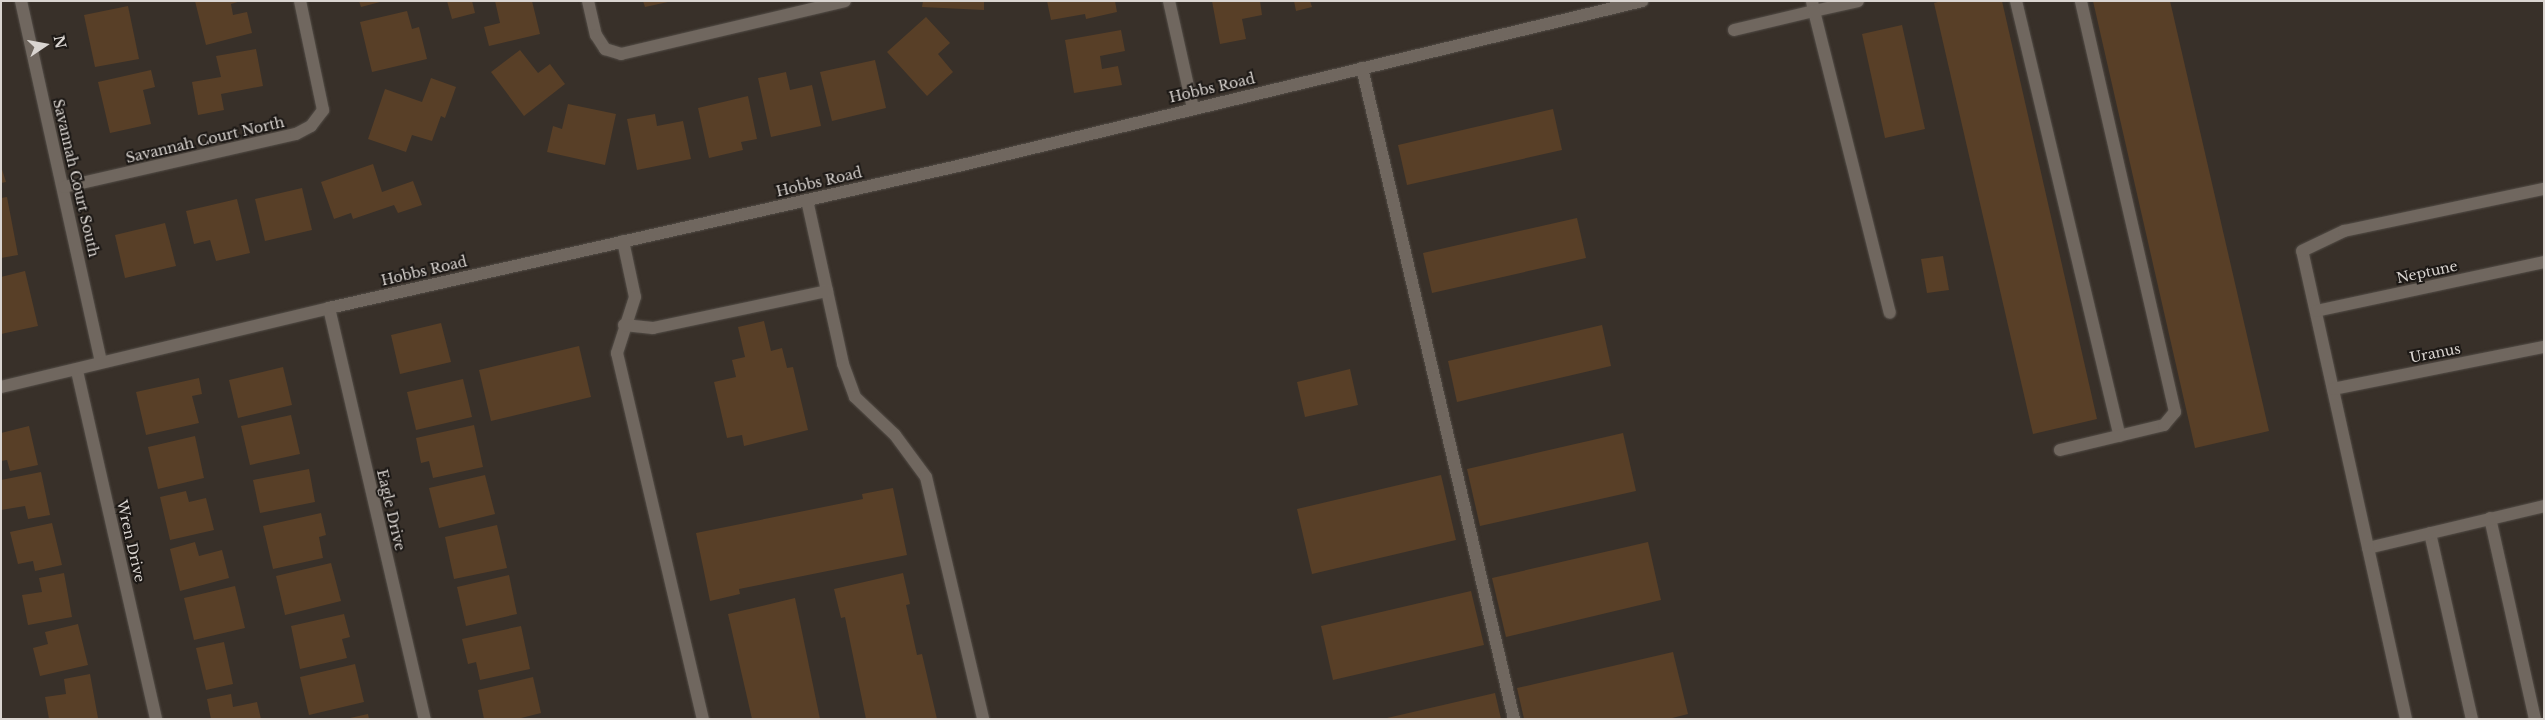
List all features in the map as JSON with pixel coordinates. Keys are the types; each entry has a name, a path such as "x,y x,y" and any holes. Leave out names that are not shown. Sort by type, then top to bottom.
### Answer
{"street":[{"name":"Savannah Court South","path":"21,1 64,187 101,361"},
{"name":"Savannah Court North","path":"64,187 296,134 311,126 323,110 300,1"},
{"path":"588,1 596,35 605,49 621,54 845,1"},
{"path":"1169,1 1192,108"},
{"name":"Hobbs Road","path":"1,387 77,371 101,361 329,308 807,200 1642,1"},
{"path":"1734,30 1813,6 1858,1"},
{"path":"2016,1 2120,436"},
{"path":"2060,450 2164,425 2175,412 2081,1"},
{"path":"1813,6 1890,313"},
{"path":"1362,68 1514,719"},
{"path":"2406,719 2302,251 2344,232 2544,189"},
{"path":"807,200 827,291 855,397 895,435 926,477 983,719"},
{"path":"623,242 634,297 617,352 703,719"},
{"name":"Neptune","path":"2316,311 2544,262"},
{"path":"624,325 653,328 827,291"},
{"name":"Eagle Drive","path":"329,308 425,719"},
{"name":"Uranus","path":"2333,389 2544,347"},
{"name":"Wren Drive","path":"77,371 156,719"},
{"path":"2368,548 2544,506"},
{"path":"2490,518 2535,719"},
{"path":"2430,532 2472,719"}],"building":[{"path":"195,1 241,1 231,4 233,15 247,12 252,33 206,45"},
{"path":"359,1 380,1 380,2 361,7"},
{"path":"447,1 472,1 475,13 452,19"},
{"path":"495,1 532,1 540,34 489,46 484,27 500,23"},
{"path":"643,1 668,1 668,2 645,7"},
{"path":"923,1 984,1 984,10 922,7"},
{"path":"1047,1 1115,1 1117,12 1086,19 1085,14 1051,20"},
{"path":"1212,1 1260,1 1262,15 1242,19 1246,39 1220,44"},
{"path":"1294,1 1310,1 1312,7 1296,11"},
{"path":"1942,1 2002,1 2097,419 2033,434 1934,3"},
{"path":"2093,1 2170,1 2269,431 2195,448"},
{"path":"128,6 139,59 95,67 84,15"},
{"path":"407,11 412,29 419,27 427,59 372,72 360,22"},
{"path":"926,17 950,43 938,54 953,72 927,96 887,52"},
{"path":"1902,25 1925,129 1885,138 1862,34"},
{"path":"1121,30 1125,51 1100,56 1102,69 1118,66 1122,85 1074,93 1065,40"},
{"path":"256,49 263,86 221,94 224,110 198,115 192,82 221,77 216,56"},
{"path":"520,50 538,73 550,64 565,84 524,116 491,72"},
{"path":"875,60 886,108 832,121 820,72"},
{"path":"151,70 155,87 143,90 151,124 110,133 98,82"},
{"path":"786,72 790,90 812,85 821,126 771,137 758,78"},
{"path":"431,78 456,87 445,118 441,116 432,141 412,135 406,152 368,139 385,89 422,102"},
{"path":"748,96 757,139 741,142 743,150 709,158 698,108"},
{"path":"568,104 616,114 605,165 547,152 553,126 562,129"},
{"path":"1553,109 1562,150 1407,185 1398,145"},
{"path":"655,114 657,126 683,121 691,159 637,170 627,119"},
{"path":"373,164 382,192 413,181 422,205 398,213 394,205 353,219 351,213 334,219 321,182"},
{"path":"1,166 6,182 1,183"},
{"path":"302,188 312,230 265,241 255,199"},
{"path":"7,197 18,255 1,258 1,198"},
{"path":"237,199 250,253 216,261 210,240 194,244 186,211"},
{"path":"1577,218 1586,258 1432,293 1423,253"},
{"path":"165,223 176,266 125,278 115,235"},
{"path":"1943,256 1949,290 1927,293 1921,259"},
{"path":"25,271 38,326 1,334 1,277"},
{"path":"764,321 771,351 782,348 787,368 793,367 808,430 744,446 742,435 727,438 714,382 736,377 732,360 745,357 738,327"},
{"path":"441,323 451,362 400,374 391,335"},
{"path":"1602,325 1611,366 1457,402 1448,361"},
{"path":"579,346 591,397 491,421 479,370"},
{"path":"283,367 292,405 238,418 229,380"},
{"path":"1350,369 1358,405 1305,417 1297,382"},
{"path":"199,378 202,394 192,396 199,423 146,435 136,392"},
{"path":"463,379 472,417 416,430 407,392"},
{"path":"291,415 300,454 250,465 241,426"},
{"path":"474,425 483,467 433,478 429,461 421,463 416,438"},
{"path":"29,426 38,465 10,471 7,460 1,461 1,433"},
{"path":"1623,433 1636,491 1480,526 1467,469"},
{"path":"195,436 204,478 158,489 148,447"},
{"path":"309,469 315,502 260,513 253,480"},
{"path":"41,472 50,515 28,519 25,506 1,510 1,480"},
{"path":"485,475 495,514 439,528 429,488"},
{"path":"1441,475 1456,540 1312,574 1297,509"},
{"path":"893,488 907,555 739,589 740,594 710,601 696,533 863,499 862,494"},
{"path":"186,491 189,502 206,498 214,530 170,540 160,497"},
{"path":"321,513 326,535 319,537 323,558 273,569 263,526"},
{"path":"52,523 62,565 35,571 33,561 18,564 10,532"},
{"path":"497,525 507,568 454,579 445,537"},
{"path":"195,542 199,556 222,550 229,578 180,591 170,549"},
{"path":"1648,542 1661,600 1506,637 1492,578"},
{"path":"331,563 341,601 285,615 276,576"},
{"path":"64,573 72,617 28,625 22,595 42,592 39,578"},
{"path":"903,573 910,604 906,605 917,655 922,654 937,719 866,719 845,617 841,618 834,589"},
{"path":"509,575 517,614 466,626 457,587"},
{"path":"235,586 245,628 194,640 184,598"},
{"path":"1471,591 1484,645 1333,680 1321,626"},
{"path":"795,598 820,719 752,719 728,614"},
{"path":"344,614 350,637 342,639 347,658 300,669 291,626"},
{"path":"78,624 88,665 40,676 33,648 48,644 45,632"},
{"path":"521,626 530,669 480,680 476,662 468,664 462,639"},
{"path":"224,642 233,684 206,690 196,648"},
{"path":"1673,652 1688,714 1668,719 1524,719 1517,688"},
{"path":"355,664 364,702 309,715 300,677"},
{"path":"90,674 98,718 49,719 45,697 66,694 64,679"},
{"path":"533,677 541,713 517,719 484,719 478,690"},
{"path":"1495,693 1501,719 1387,719 1387,718"},
{"path":"231,694 233,707 257,702 261,719 211,719 207,699"},
{"path":"368,714 369,719 350,719 350,718"}]}
